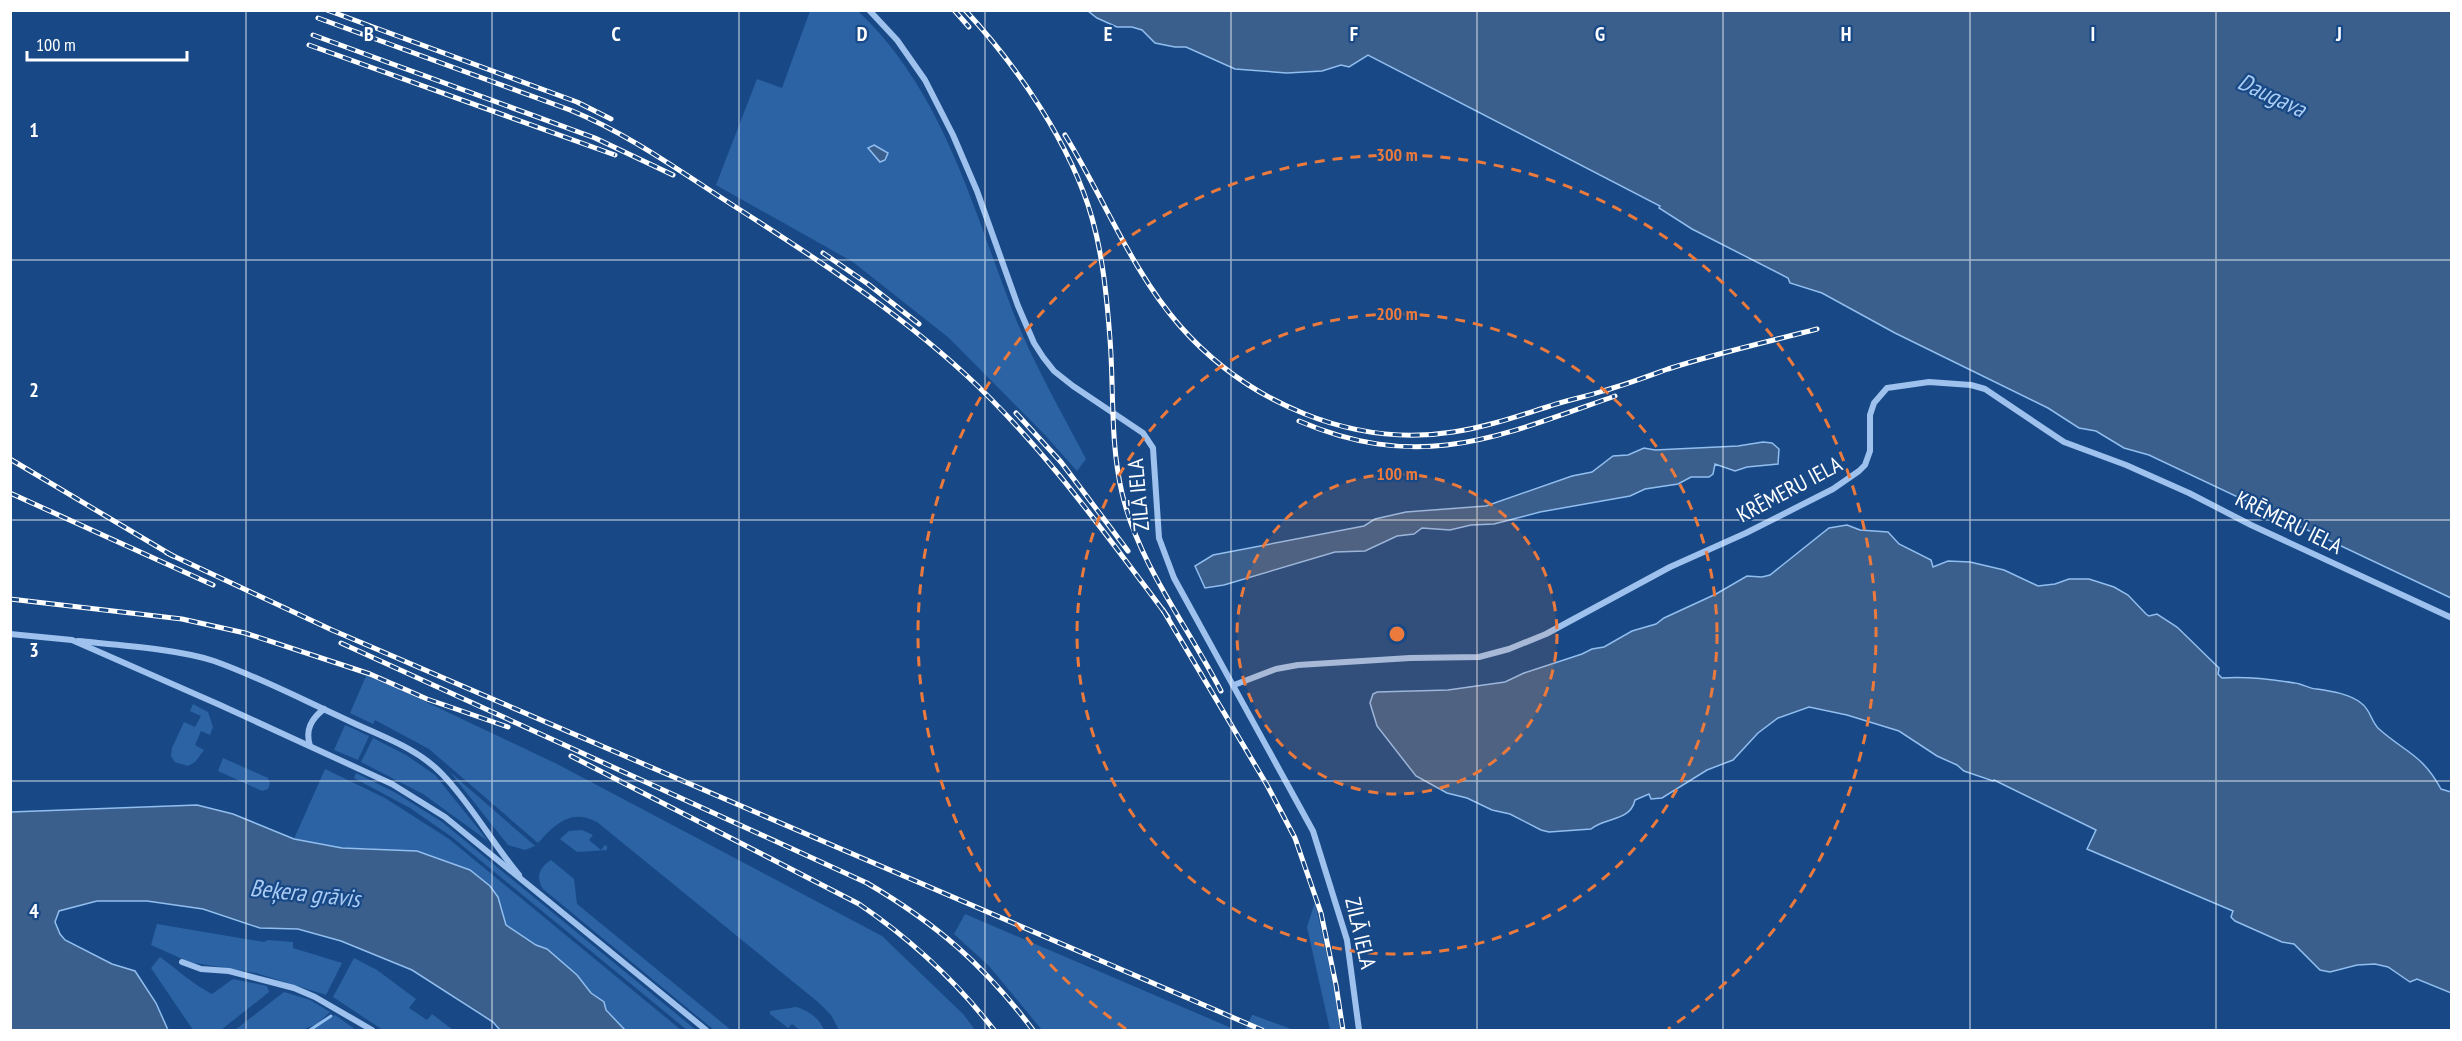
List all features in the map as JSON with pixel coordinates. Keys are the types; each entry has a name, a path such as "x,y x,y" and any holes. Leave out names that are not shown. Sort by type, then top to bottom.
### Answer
{"street":[{"name":"ZILĀ IELA","path":"868,10 897,40 925,80 949,126 977,191 1018,306 1034,343 1043,357 1054,371 1073,386 1143,433 1153,448 1159,538 1174,578 1313,831 1347,940 1359,1030"},
{"name":"KRĒMERU IELA","path":"1234,685 1276,669 1298,665 1410,658 1479,657 1509,649 1546,634 1670,567 1746,533 1833,489 1865,465 1870,451 1870,415 1881,394 1887,388 1897,385 1929,382 1971,385 1985,389 2064,442 2126,465 2189,493 2251,525 2451,618"},
{"path":"10,634 190,655 213,661 402,745 441,773 486,829 497,844 500,853 524,880"},
{"path":"72,640 310,746 392,784 423,802 445,817 505,868 524,880 706,1030"},
{"path":"310,746 309,728 316,715 324,709"},
{"path":"182,962 201,969 229,971 294,988 315,997 372,1030"}],"shaded area":[{"path":"810,11 858,11 887,43 912,77 934,113 968,191 1029,350 1086,459 1077,471 1046,436 949,338 853,262 716,185 757,79 782,88"},
{"path":"367,674 557,764 882,936 964,1015 975,1030 839,1030 831,1015 818,1002 597,822 588,818 571,817 557,824 538,843 429,749 375,720 373,724 350,713"},
{"path":"193,704 208,712 213,727 210,735 201,731 195,745 204,750 195,762 188,766 175,762 171,756 172,748 184,722 195,727 201,716 190,711"},
{"path":"345,725 369,736 358,760 334,750"},
{"path":"373,738 406,755 435,775 488,841 423,794 361,762"},
{"path":"223,758 268,778 270,784 268,789 262,791 218,771"},
{"path":"325,769 385,798 449,839 681,1030 625,1030 606,1010 604,1002 591,993 577,975 547,949 536,945 506,925 498,897 490,886 470,870 368,848 342,848 294,839"},
{"path":"450,772 535,846 525,850 508,845"},
{"path":"356,773 396,793 442,822 696,1030 687,1030 452,837 410,808 354,778"},
{"path":"582,830 593,835 589,840 601,850 605,845 607,850 577,852 560,839 569,831"},
{"path":"551,860 574,879 577,904 731,1030 714,1030 543,889 539,876 544,866"},
{"path":"1315,902 1335,992 1340,1030 1330,1030 1307,927"},
{"path":"965,914 1236,1030 1042,1030 989,966 954,934"},
{"path":"157,924 264,942 268,940 293,942 293,948 342,963 326,995 256,973 189,962 151,945"},
{"path":"160,957 212,994 233,979 267,986 269,992 221,1030 193,1030 151,968"},
{"path":"354,958 377,970 416,999 409,1008 427,1020 432,1014 453,1030 383,1030 333,997"},
{"path":"284,992 310,1000 330,1012 317,1024 302,1030 235,1030"},
{"path":"796,1007 813,1016 824,1030 800,1030 792,1024 788,1028 770,1014 770,1011"},
{"path":"335,1015 356,1030 313,1030"},
{"path":"1253,1015 1294,1030 1245,1030"}],"water":[{"name":"Daugava","path":"1088,11 2451,11 2451,598 2149,455 2124,448 2096,431 2079,428 2048,408 1895,333 1822,293 1790,283 1788,278 1692,229 1659,208 1660,206 1368,55 1349,67 1341,65 1322,71 1287,73 1235,69 1186,47 1155,43 1142,30 1117,27"},
{"path":"874,145 888,153 885,160 880,162 868,148"},
{"path":"1772,443 1779,449 1778,464 1747,467 1735,471 1715,464 1713,474 1709,477 1691,477 1678,484 1645,489 1630,496 1540,512 1494,524 1471,525 1450,530 1422,528 1414,534 1397,536 1365,551 1335,552 1224,585 1205,588 1195,566 1213,555 1364,526 1375,519 1406,512 1486,506 1572,476 1592,472 1613,456 1628,455 1644,448 1655,450 1738,446"},
{"path":"1847,525 1860,530 1888,532 1899,544 1931,560 1933,567 1948,561 1970,562 2004,570 2038,586 2069,579 2089,579 2114,587 2128,595 2149,616 2157,614 2177,627 2219,668 2218,674 2222,678 2258,678 2295,683 2340,693 2361,703 2379,729 2420,761 2441,789 2451,792 2451,993 2417,979 2410,982 2388,967 2375,964 2357,965 2330,972 2320,970 2294,944 2282,942 2235,921 2231,917 2233,911 2087,849 2096,830 1994,780 1964,771 1899,731 1847,715 1809,707 1778,718 1758,733 1733,760 1707,770 1662,798 1651,799 1649,794 1635,800 1623,816 1591,829 1549,832 1510,814 1492,810 1467,798 1447,793 1416,776 1377,726 1370,703 1373,694 1377,692 1448,690 1505,682 1524,673 1592,649 1604,647 1632,631 1656,624 1747,576 1770,575 1829,528"},
{"name":"Beķera grāvis","path":"197,805 233,814 294,839 342,848 417,851 470,870 490,886 498,897 506,925 536,945 547,949 577,975 591,993 604,1002 606,1010 625,1030 500,1030 493,1022 412,970 341,941 298,929 260,928 203,909 147,901 97,901 59,911 55,922 60,934 65,940 112,964 135,971 156,1003 168,1030 11,1030 11,812"}],"waterway":[{"path":"310,1030 331,1016"}],"railway":[{"path":"327,10 577,102 611,119"},
{"path":"954,10 969,27"},
{"path":"965,10 1004,56 1040,107 1071,162 1083,190 1096,233 1104,278 1110,339 1114,435 1122,493 1140,545 1152,570 1221,691"},
{"path":"318,18 570,110 613,130 654,154 853,285 938,350 1021,430 1072,491 1168,617"},
{"path":"313,35 595,138 673,175"},
{"path":"309,45 615,155"},
{"path":"1065,135 1132,258 1180,326 1207,353 1237,377 1269,397 1304,414 1340,426 1377,433 1415,435 1466,430 1611,389 1705,358 1817,329"},
{"path":"823,253 868,284 919,324"},
{"path":"1299,421 1343,437 1383,445 1422,447 1496,436 1615,396"},
{"path":"1016,413 1061,462 1128,551"},
{"path":"10,459 173,556"},
{"path":"10,493 213,585"},
{"path":"167,553 332,630 1262,1030"},
{"path":"10,599 182,619 245,633 370,674 427,699 508,727"},
{"path":"1163,610 1267,785 1295,838 1321,913 1343,1030"},
{"path":"341,643 867,883 916,914 958,948 997,986 1033,1030"},
{"path":"571,756 859,904 932,962 964,994 994,1030"}]}
